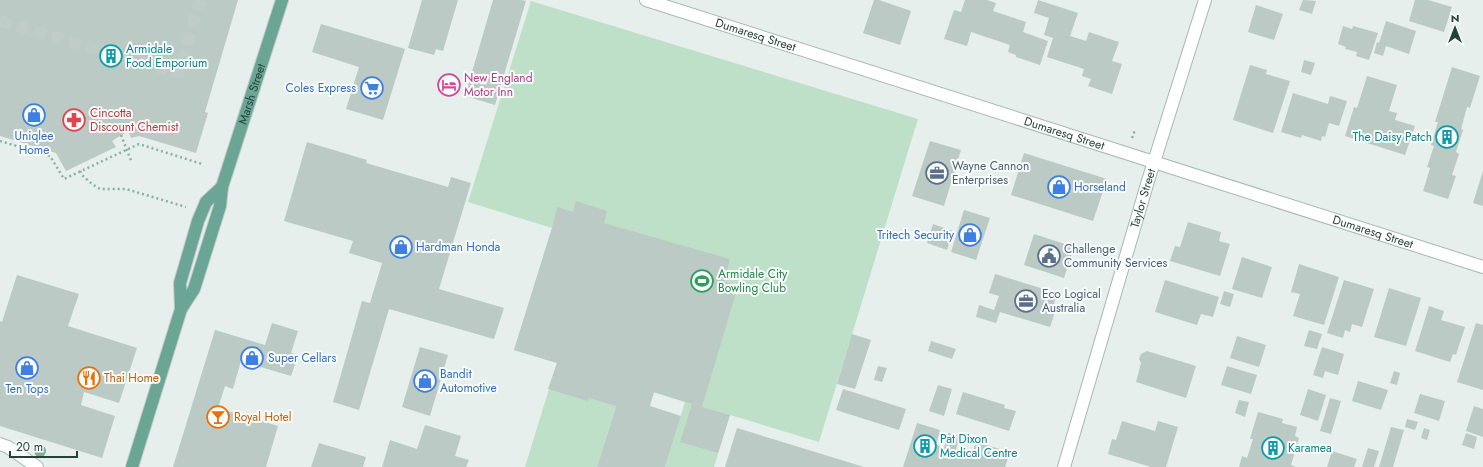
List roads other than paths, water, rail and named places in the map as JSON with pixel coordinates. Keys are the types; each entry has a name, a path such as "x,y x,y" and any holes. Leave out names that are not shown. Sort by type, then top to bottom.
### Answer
{"main road":[{"name":"Marsh Street","path":"132,467 181,310 194,289 220,206 222,187 282,0"},
{"name":"Marsh Street","path":"181,310 180,283 198,221 206,202 222,187"}],"street":[{"name":"Dumaresq Street","path":"646,0 1483,267"},
{"name":"Taylor Street","path":"1066,466 1154,162 1205,0"},
{"path":"0,444 8,447 37,467"}],"tunnel":[{"path":"0,21 179,73 200,0"}],"place":[{"name":"Armidale Food Emporium","path":"111,56"},
{"name":"New England Motor Inn","path":"449,85"},
{"name":"Coles Express","path":"372,88"},
{"name":"Uniqlee Home","path":"34,115"},
{"name":"Cincotta Discount Chemist","path":"74,120"},
{"name":"The Daisy Patch","path":"1447,137"},
{"name":"Wayne Cannon Enterprises","path":"937,173"},
{"name":"Horseland","path":"1059,187"},
{"name":"Tritech Security","path":"970,235"},
{"name":"Hardman Honda","path":"401,247"},
{"name":"Challenge Community Services","path":"1049,256"},
{"name":"Armidale City Bowling Club","path":"702,281"},
{"name":"Eco Logical Australia","path":"1026,301"},
{"name":"Super Cellars","path":"252,358"},
{"name":"Ten Tops","path":"27,368"},
{"name":"Thai Home","path":"89,378"},
{"name":"Bandit Automotive","path":"425,381"},
{"name":"Royal Hotel","path":"218,417"},
{"name":"Pat Dixon Medical Centre","path":"925,446"},
{"name":"Karamea","path":"1273,448"}]}
